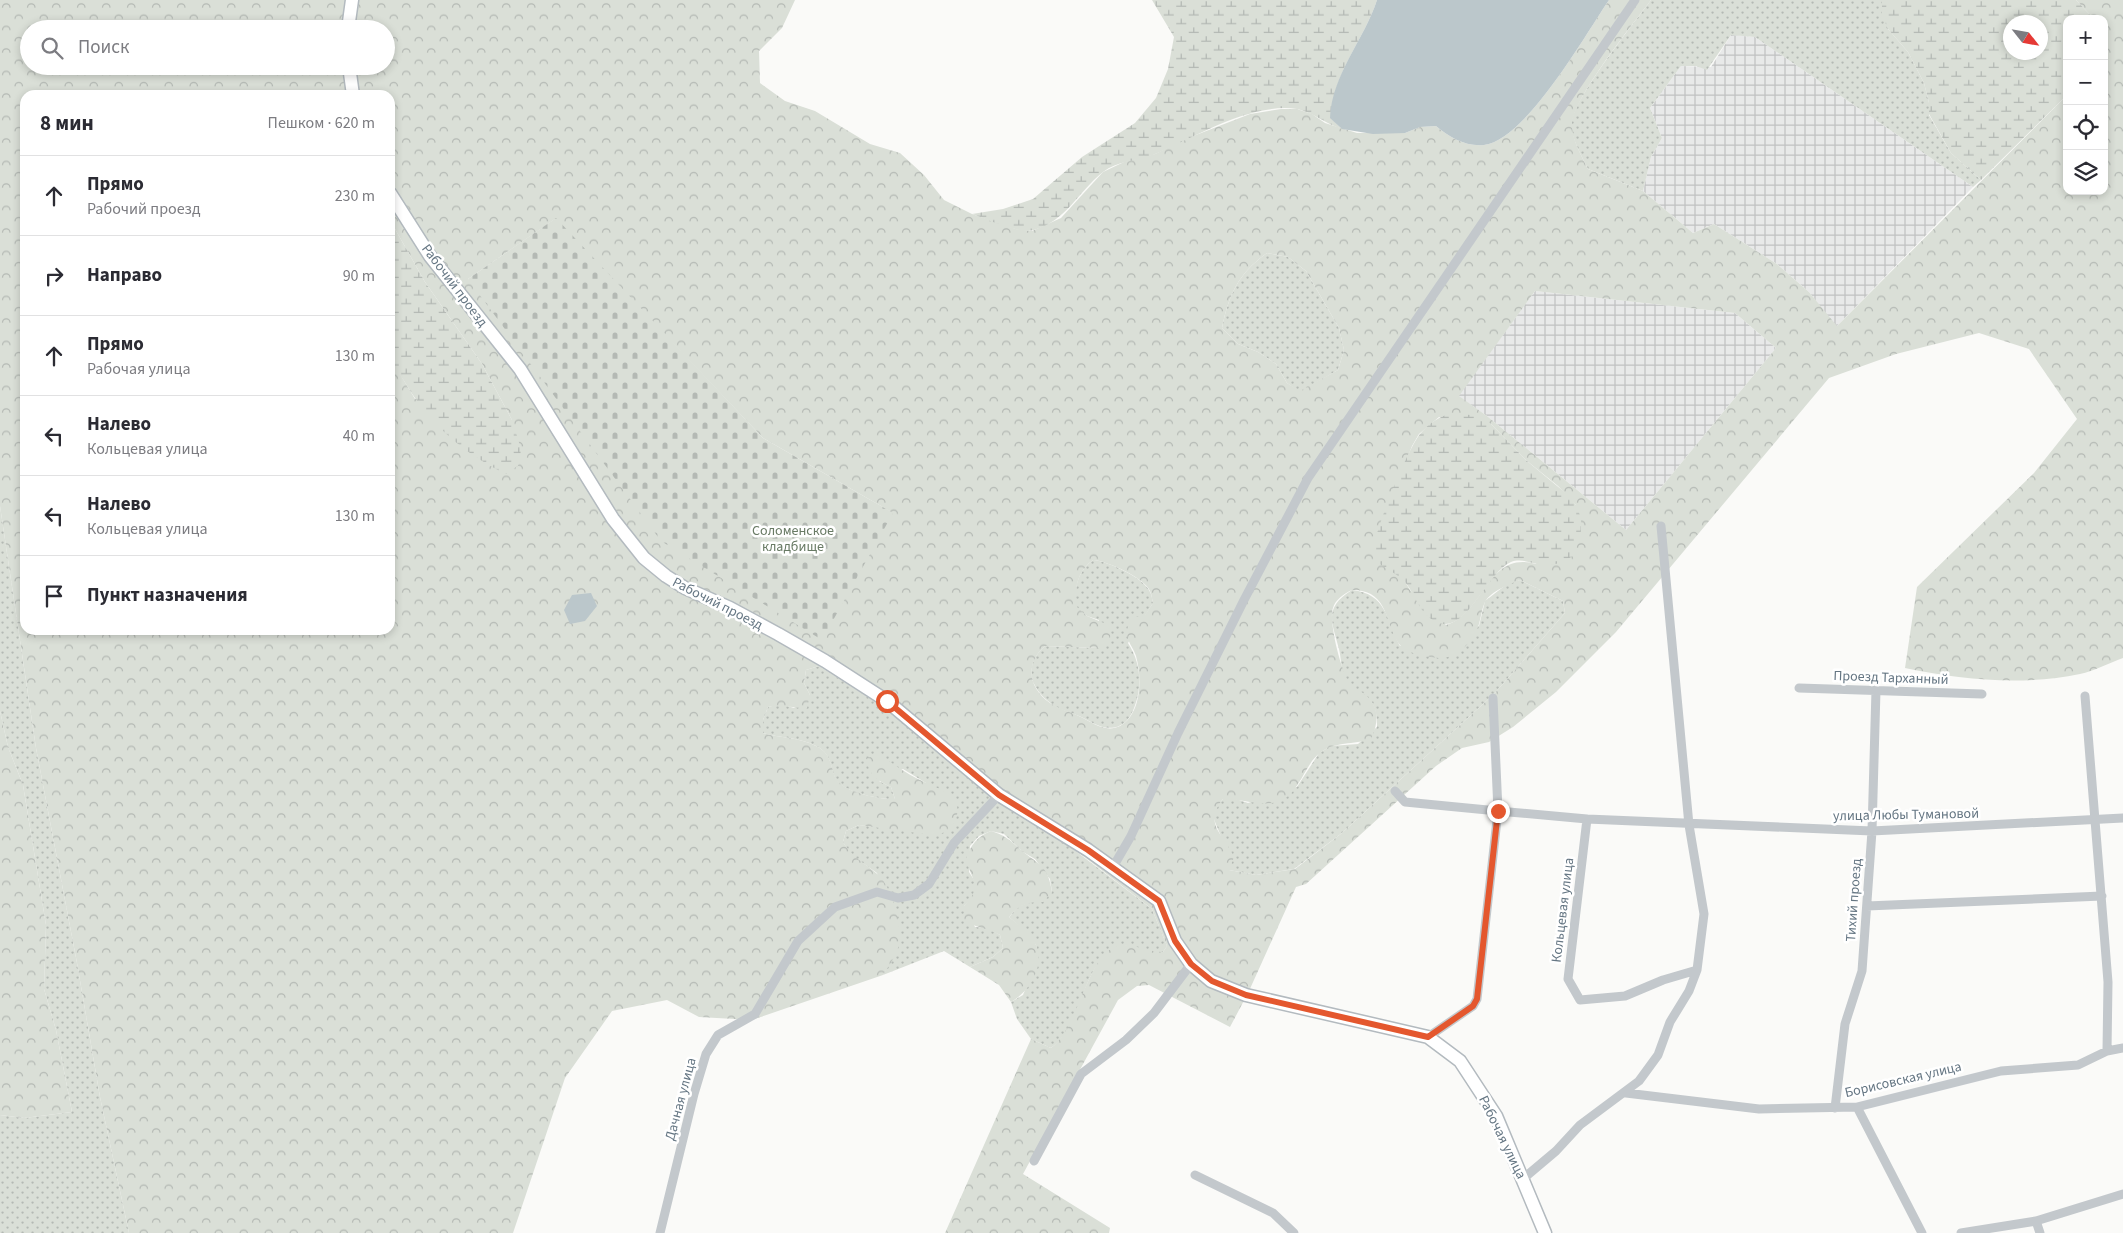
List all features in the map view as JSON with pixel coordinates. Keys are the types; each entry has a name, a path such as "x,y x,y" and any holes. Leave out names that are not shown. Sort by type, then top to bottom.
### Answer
{"street":[{"path":"349,20 352,0"},
{"path":"1113,867 1131,836 1178,733 1244,600 1308,478 1635,0"},
{"path":"350,75 352,90"},
{"name":"Рабочий проезд","path":"395,201 430,256 520,369 613,519 644,558 685,588 730,608 786,638 887,701 999,795 1113,867 1159,901"},
{"path":"1524,1178 1556,1150 1580,1125 1626,1093 1639,1081 1658,1055 1670,1022 1689,991 1697,970 1704,914 1689,824 1661,526"},
{"name":"Проезд Тарханный","path":"1799,688 1982,694"},
{"name":"Тихий проезд","path":"1836,1108 1845,1024 1862,971 1872,832 1876,690"},
{"path":"2085,696 2108,982 2107,1051"},
{"path":"1428,1037 1473,1006 1477,999 1498,811 1493,698"},
{"path":"1394,791 1405,802 1587,819"},
{"name":"Дачная улица","path":"660,1233 694,1094 706,1054 718,1035 754,1014 798,942 834,907 877,892 898,898 914,894 929,884 954,844 999,795"},
{"name":"улица Любы Тумановой","path":"1587,819 1872,832 2123,818"},
{"name":"Кольцевая улица","path":"1587,819 1568,978 1580,1000 1625,996 1663,980 1697,970"},
{"path":"1867,906 2102,896"},
{"name":"Рабочая улица","path":"1159,901 1175,941 1191,964 1212,981 1246,995 1428,1037 1460,1060 1496,1116 1524,1178 1542,1232"},
{"path":"1034,1161 1081,1074 1126,1040 1154,1013 1191,964"},
{"name":"Борисовская улица","path":"1626,1093 1759,1109 1836,1108 1857,1106 2000,1071 2078,1065 2107,1051 2123,1048"},
{"path":"1857,1106 1922,1233"},
{"path":"1195,1175 1273,1213 1294,1233"},
{"path":"1961,1233 2036,1221 2123,1194"},
{"path":"2036,1221 2040,1233"}],"shaded area":[{"path":"1377,0 1609,0 1570,60 1536,106 1518,125 1500,139 1484,145 1477,145 1464,143 1446,134 1436,126 1420,127 1405,133 1373,134 1342,129 1330,118 1336,87"},
{"path":"1731,35 1755,37 1973,187 1836,327 1809,292 1777,264 1714,224 1693,233 1643,191 1651,157 1662,138 1650,108 1681,66 1711,67"},
{"path":"1535,291 1735,313 1776,348 1626,530 1487,416 1458,396"},
{"path":"591,593 597,606 585,621 570,624 564,610 572,595"}],"green space":[{"path":"0,0 795,0 782,28 759,51 760,83 785,101 815,111 870,144 900,153 924,175 944,200 972,214 1016,229 1032,231 1061,218 1103,172 1124,162 1155,154 1183,140 1250,114 1281,109 1297,109 1312,114 1325,123 1357,133 1405,133 1420,127 1436,126 1446,134 1464,143 1484,145 1500,139 1518,125 1536,106 1570,60 1609,0 1651,0 1592,81 1574,114 1572,126 1574,137 1588,169 1643,191 1693,233 1714,224 1777,264 1809,292 1837,326 2063,99 2063,195 2108,195 2108,15 2090,15 2076,0 2123,0 2123,658 2080,674 2037,680 1992,680 1948,676 1905,668 1917,587 2034,473 2077,419 2029,349 1979,333 1896,354 1829,378 1616,632 1556,692 1513,727 1489,742 1462,748 1436,766 1306,884 1296,887 1249,991 1230,1027 1149,985 1137,986 1118,1000 1023,1174 1110,1228 1109,1233 945,1233 1031,1039 1051,1048 1061,1037 1070,1023 1092,973 1100,959 1110,949 1127,945 1163,952 1167,946 1152,909 1069,845 1010,809 966,776 898,716 819,666 806,670 804,683 810,695 807,708 768,707 763,720 763,733 803,741 821,749 825,752 831,763 835,777 845,787 853,791 881,798 895,799 891,787 881,782 869,769 866,758 880,755 912,776 944,791 956,802 956,819 950,831 938,834 924,834 859,825 846,831 843,842 847,848 882,879 892,897 899,930 898,948 893,959 883,975 752,1020 699,1017 667,1000 612,1011 565,1078 513,1233 129,1233 100,1097 77,963 36,748 0,506","holes":["555,219 763,438 893,513 468,279","1267,253 1288,257 1306,271 1339,328 1344,350 1338,370 1300,391 1287,383 1276,364 1258,352 1238,344 1222,328 1228,305 1236,286 1249,269","1535,291 1735,313 1776,348 1626,530 1487,416 1459,396","1439,417 1491,424 1527,461 1558,486 1576,505 1536,564 1520,562 1507,566 1496,574 1459,619 1446,625 1410,590 1377,535 1412,446 1419,434","1093,560 1107,563 1141,581 1150,591 1153,603 1145,615 1132,618 1128,628 1128,639 1138,665 1138,694 1133,713 1120,726 1115,728 1105,728 1057,707 1043,697 1033,683 1032,668 1034,660 1045,646 1099,648 1110,640 1111,626 1087,616 1077,607 1076,593 1080,575","1520,580 1563,601 1565,613 1494,694 1342,833 1295,869 1256,875 1229,870 1234,857 1215,822 1217,808 1223,799 1264,804 1282,800 1290,794 1310,763 1320,753 1338,745 1371,739 1374,733 1376,714 1373,703 1350,684 1343,670 1337,648 1332,624 1333,608 1345,594 1353,590 1371,594 1382,606 1395,638 1403,648 1413,653 1439,658 1452,656 1464,648 1477,630 1484,604 1488,598 1496,591 1511,584"]},
{"path":"1152,0 1377,0 1337,87 1331,118 1342,129 1297,109 1279,108 1261,111 1223,123 1153,155 1109,168 1094,180 1055,220 1034,230 1027,231 1011,228 972,214 1003,209 1033,199 1082,157 1135,123 1156,98 1168,69 1174,37"},
{"path":"1651,0 1882,0 1888,29 1908,52 1924,83 1929,103 1929,115 1951,153 1981,180 1973,187 1755,37 1731,35 1707,70 1696,66 1681,66 1650,108 1662,138 1651,157 1643,191 1588,169 1573,137 1571,126 1574,114 1592,81"},
{"path":"1882,0 2076,0 2090,15 2063,15 2063,99 1981,180 1951,153 1929,114 1929,103 1924,83 1908,52 1888,29 1882,15"},
{"name":"Соломенское кладбище","path":"556,218 763,438 893,513 822,640 661,541 468,279"},
{"path":"395,229 425,282 482,364 512,420 521,449 519,465 506,474 467,451 434,422 412,394 395,369"},
{"path":"1267,253 1288,257 1306,271 1339,328 1344,350 1338,370 1300,392 1287,383 1276,364 1258,352 1238,344 1222,328 1228,305 1236,286 1249,269"},
{"path":"1452,413 1479,416 1491,424 1527,461 1568,495 1576,505 1581,518 1581,531 1573,556 1551,565 1520,560 1511,562 1492,579 1465,614 1455,621 1444,624 1428,616 1420,607 1404,581 1376,561 1374,548 1376,536 1387,506 1409,453 1424,429 1439,418"},
{"path":"0,506 36,748 77,963 100,1097 129,1233 0,1233 0,1115 24,1118 72,1112 56,1030 44,989 46,925 23,785 8,747 0,711"},
{"path":"1093,560 1116,567 1141,581 1150,592 1153,603 1128,643 1135,656 1139,670 1136,703 1126,722 1114,728 1098,726 1051,704 1036,688 1032,674 1034,660 1045,646 1099,648 1099,620 1087,616 1076,607 1076,587 1080,575"},
{"path":"1520,580 1563,601 1565,613 1494,694 1342,833 1294,869 1256,875 1229,870 1223,843 1214,819 1214,813 1223,799 1236,799 1248,803 1297,787 1319,753 1331,746 1358,744 1377,727 1374,706 1370,700 1349,684 1343,673 1332,616 1333,609 1343,597 1352,590 1364,592 1379,602 1388,617 1400,646 1479,626 1485,601 1507,584"},
{"path":"819,666 898,716 1152,909 1167,946 1163,952 1150,952 1124,945 1096,966 1072,1022 1059,1041 1051,1048 1031,1039 1017,1019 1011,1002 1023,995 1038,959 1036,945 1029,935 1009,917 1018,907 1052,892 1050,879 1035,859 1023,852 1004,834 991,831 979,836 970,846 969,872 976,883 974,897 964,906 975,927 988,928 1000,935 1003,948 993,957 970,967 944,951 883,975 898,947 877,873 851,855 843,842 846,831 859,825 938,834 926,783 903,769 879,781 891,787 895,799 862,794 839,783 835,778 825,752 821,749 803,741 763,733 763,720 768,707 781,704 794,708 810,695 804,683 806,670"},
{"path":"0,711 8,747 23,785 46,925 44,989 56,1030 72,1112 24,1118 0,1115"},
{"path":"991,831 1008,839 1042,866 1048,876 1052,892 1043,902 1024,905 1009,917 1031,937 1038,953 1037,970 1034,978 1024,992 1011,1002 999,985 970,967 993,957 1003,948 1000,935 964,920 964,906 975,889 966,859 975,842"}],"route":[{"path":"887,701 999,795 1088,850 1159,901 1175,941 1191,964 1212,981 1246,995 1428,1037 1473,1006 1477,999 1498,811"}]}
